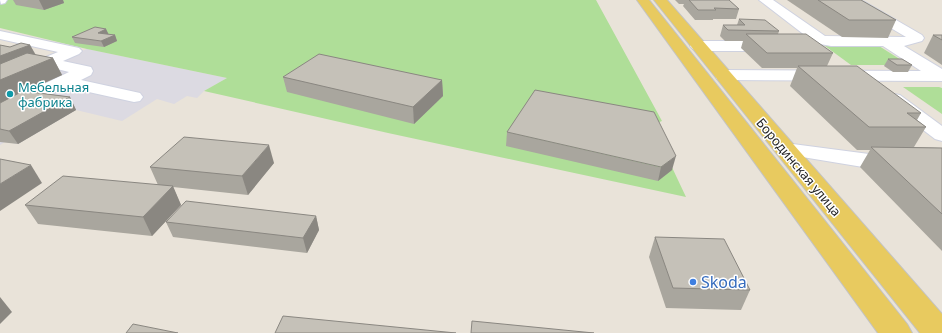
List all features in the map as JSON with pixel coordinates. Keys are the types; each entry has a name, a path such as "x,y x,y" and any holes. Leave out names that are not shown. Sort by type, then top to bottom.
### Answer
{"main road":[{"name":"Бородинская улица","path":"643,0 896,333"},
{"name":"Бородинская улица","path":"660,0 939,333"}],"street":[{"path":"766,0 820,40 831,42 907,42 917,38 861,5 845,0"},
{"path":"0,34 74,51 0,82"},
{"path":"886,42 940,77"},
{"path":"698,46 796,46 816,48 942,135"},
{"path":"0,112 85,71 46,62"},
{"path":"723,75 940,77"},
{"path":"64,81 134,97"},
{"path":"785,150 869,161 942,161"}],"shaded area":[{"path":"87,49 227,78 204,91 197,98 187,96 174,104 157,99 122,121 76,110 18,144 5,142 0,145 0,85"}],"green space":[{"path":"0,0 596,0 662,121 652,125 686,197 388,133 204,91 227,78 87,49 0,28"},
{"path":"825,46 879,46 909,65 851,65"},
{"path":"903,87 942,88 942,114"}],"building":[{"path":"689,0 729,0 739,9 714,8 716,10 698,10"},
{"path":"818,0 861,0 896,20 849,20"},
{"path":"739,19 765,20 779,31 728,30 723,25 745,25"},
{"path":"95,27 106,29 98,33 115,35 101,41 72,37"},
{"path":"746,34 806,34 833,53 767,53"},
{"path":"933,35 942,35 942,40"},
{"path":"21,43 30,45 0,56 0,45 10,47"},
{"path":"27,53 53,58 0,80 0,64"},
{"path":"319,54 442,80 413,107 283,77"},
{"path":"888,59 902,59 912,65 897,65"},
{"path":"798,66 857,66 921,113 907,113 926,127 869,127"},
{"path":"535,90 654,112 676,156 661,167 507,132"},
{"path":"23,91 70,97 9,131 0,129 0,103"},
{"path":"184,137 269,145 242,176 150,167"},
{"path":"871,147 942,148 942,214"},
{"path":"0,159 31,165 0,184"},
{"path":"63,176 173,186 143,217 25,205"},
{"path":"186,201 316,216 303,238 166,222"},
{"path":"655,237 724,239 750,290 673,288"},
{"path":"283,316 456,333 275,333"},
{"path":"472,321 594,333 471,333"},
{"path":"133,324 178,333 126,333"}],"place":[{"name":"Мебельная фабрика","path":"10,94"},
{"name":"Skoda","path":"693,282"}]}
